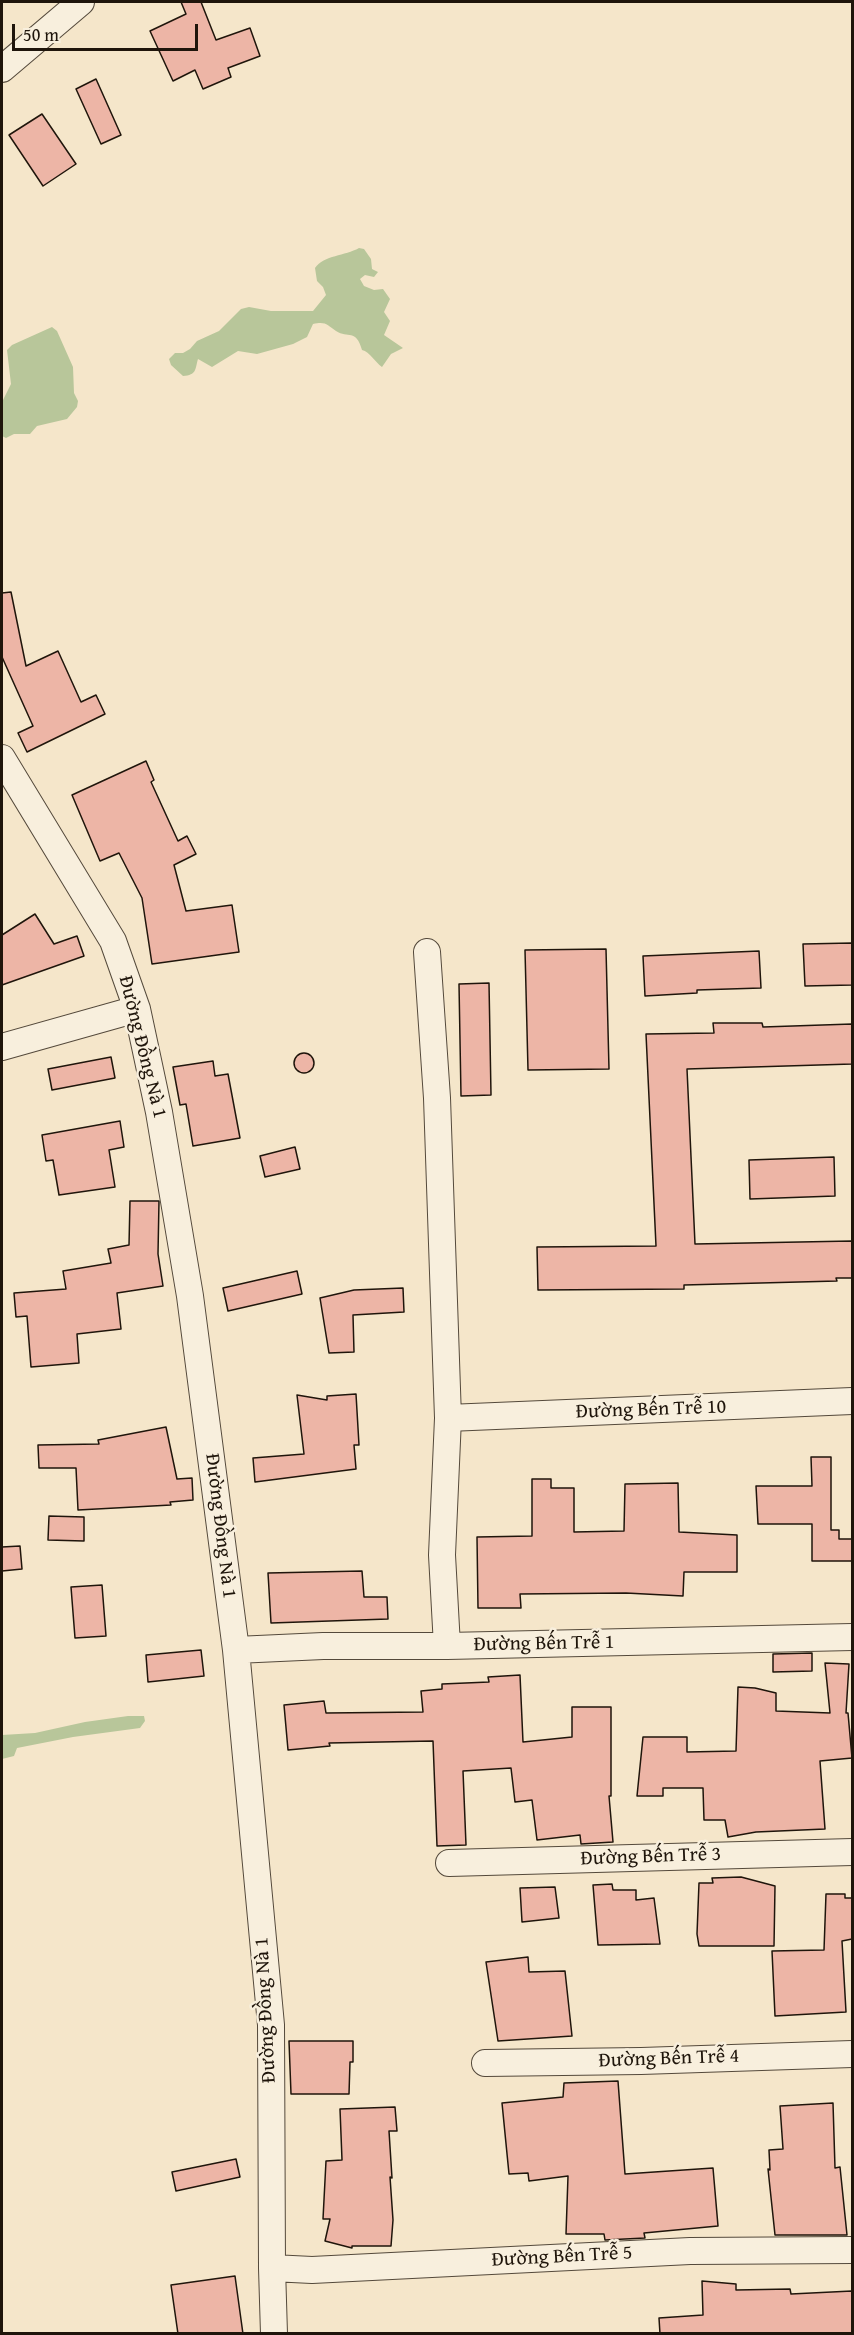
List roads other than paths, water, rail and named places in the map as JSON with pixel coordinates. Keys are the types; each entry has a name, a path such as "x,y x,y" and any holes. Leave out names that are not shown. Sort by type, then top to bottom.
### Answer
{"street":[{"path":"2,69 81,2"},
{"name":"Đường Đồng Nà 1","path":"2,758 113,941 136,1009 159,1112 190,1296 236,1650 271,2025 274,2334"},
{"path":"428,952 437,1098 448,1418 442,1555 447,1646"},
{"path":"2,1047 136,1009"},
{"name":"Đường Bến Trễ 10","path":"448,1418 852,1401"},
{"name":"Đường Bến Trễ 1","path":"236,1650 323,1646 447,1646 852,1637"},
{"name":"Đường Bến Trễ 3","path":"449,1863 852,1852"},
{"name":"Đường Bến Trễ 4","path":"485,2063 640,2061 852,2054"},
{"name":"Đường Bến Trễ 5","path":"272,2268 312,2270 679,2252 852,2250"}]}
